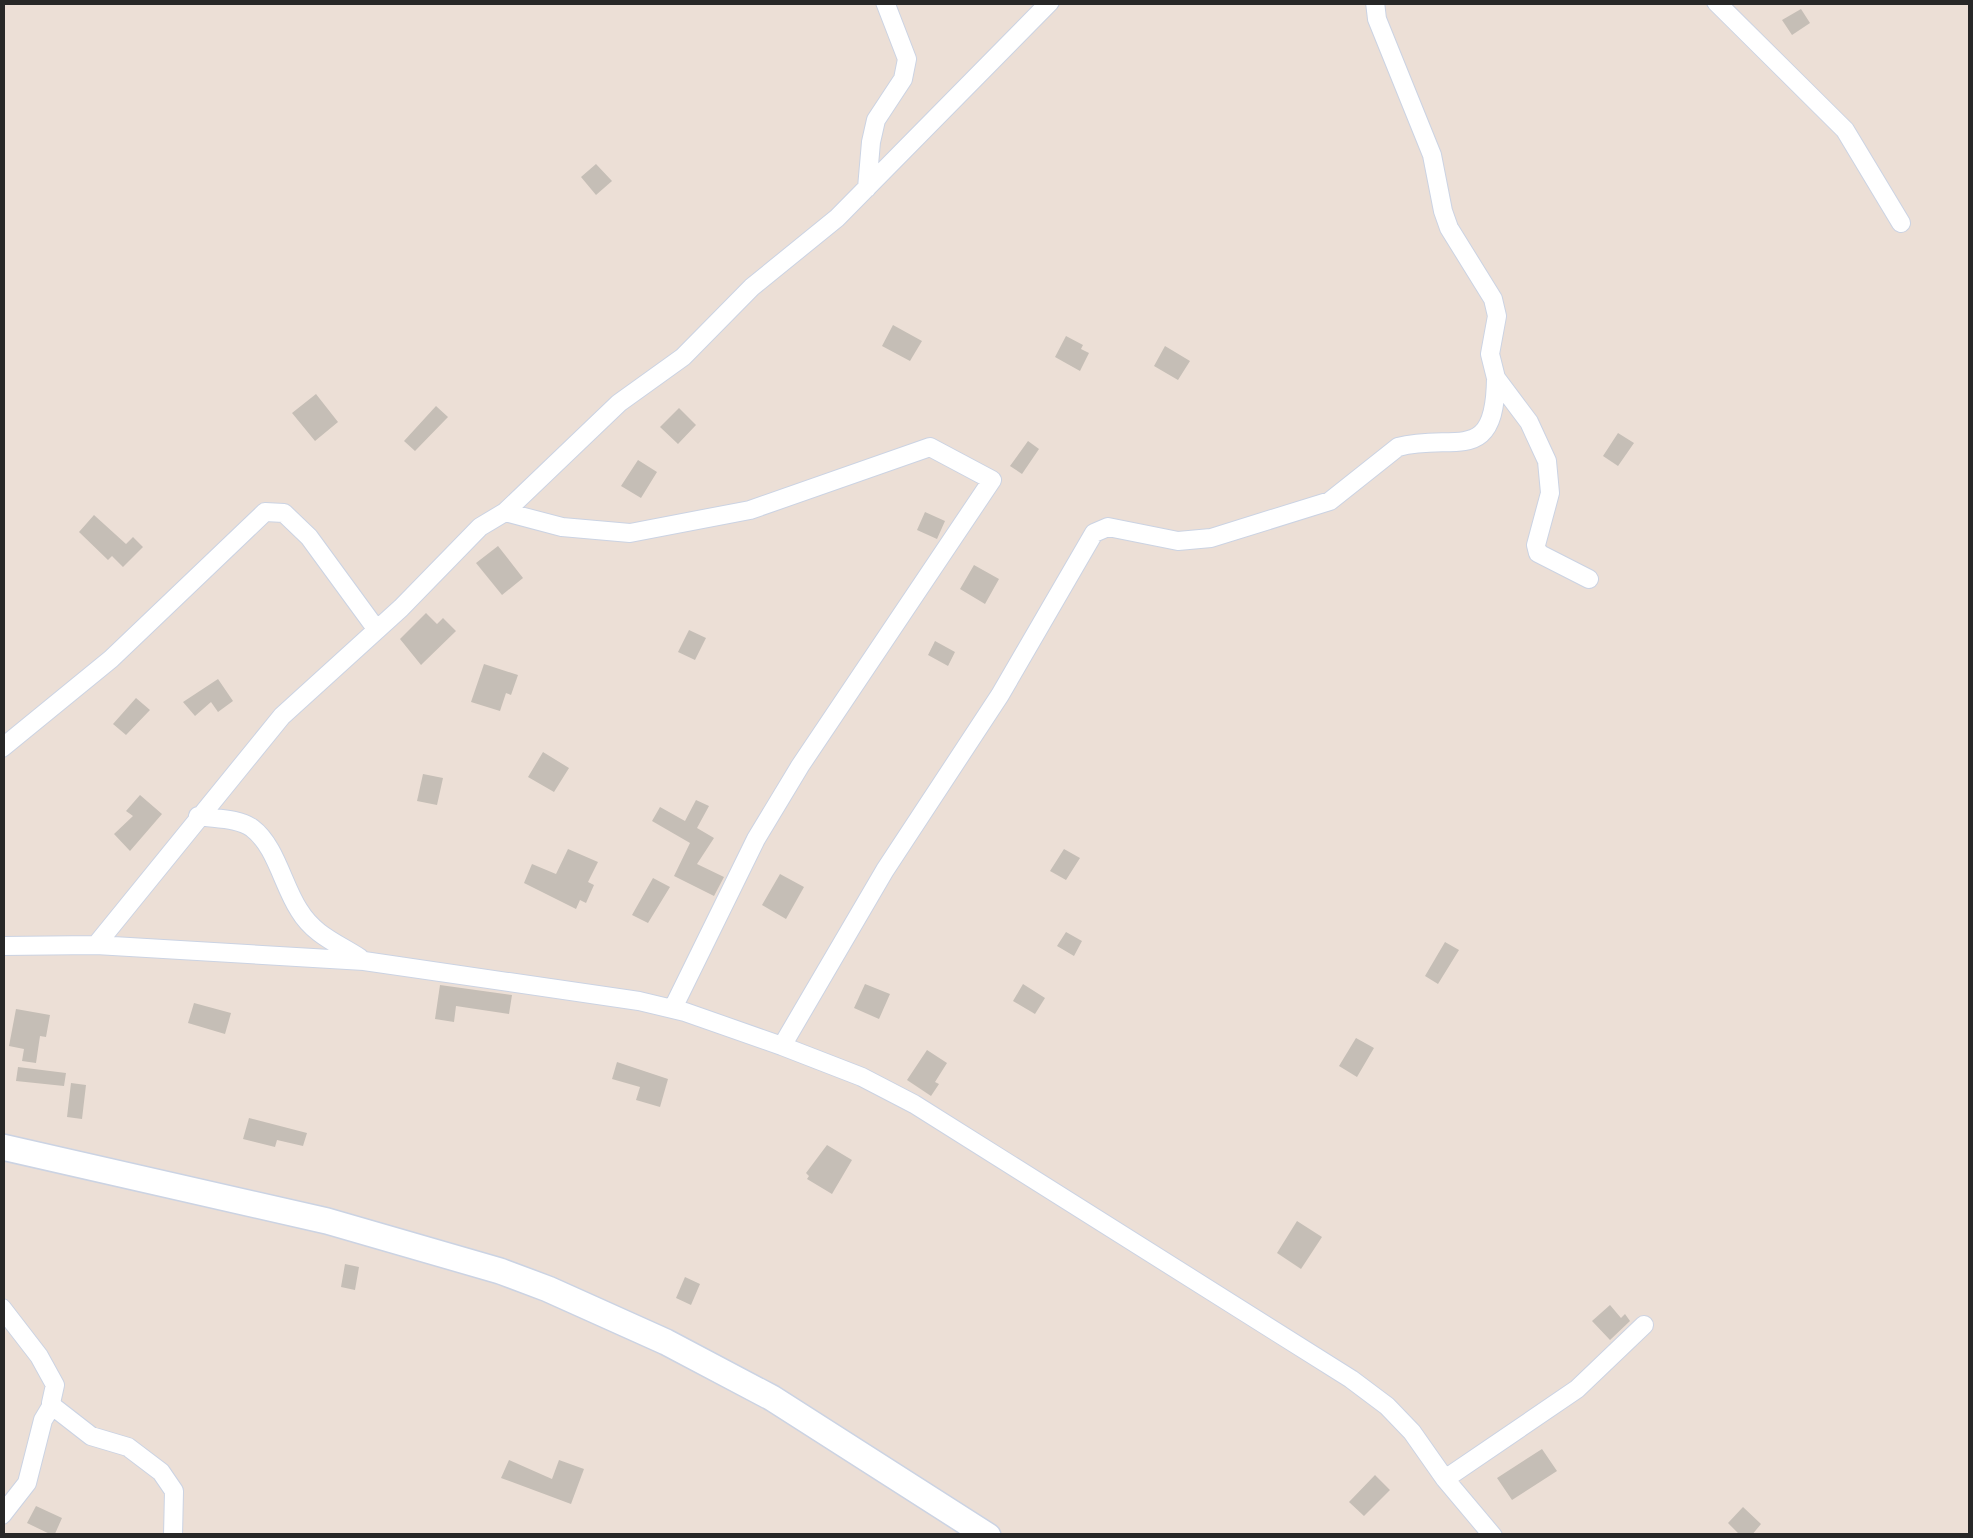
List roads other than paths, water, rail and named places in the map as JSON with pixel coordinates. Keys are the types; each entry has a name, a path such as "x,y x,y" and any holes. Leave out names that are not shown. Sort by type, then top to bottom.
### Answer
{"street":[{"path":"868,188 870,142 876,120 903,80 907,60 884,2"},
{"path":"96,944 282,716 377,630 463,543 505,512 619,403 684,358 752,287 868,188 1050,2"},
{"path":"782,1046 885,870 1000,695 1094,533 1108,527 1196,542 1330,501 1398,447 1466,443 1478,435 1495,408 1496,378 1490,354 1498,316 1493,299 1442,211 1432,155 1376,19 1375,2"},
{"path":"1716,2 1845,130 1901,223"},
{"path":"1496,378 1529,422 1551,476 1536,545 1538,554 1589,579"},
{"path":"505,512 562,527 630,534 750,510 930,447 992,480 756,839 673,1008"},
{"path":"2,748 111,659 264,512 284,512 310,537 377,630"},
{"path":"198,816 250,827 266,846 299,910 312,926 322,937 364,961"},
{"path":"2,946 96,944 364,961 673,1008 862,1077 914,1104 1350,1379 1387,1406 1412,1432 1445,1479 1494,1536"},
{"path":"2,1147 327,1222 500,1270 666,1342 772,1398 988,1536"},
{"path":"2,1308 40,1356 55,1385 27,1482 2,1515"},
{"path":"1445,1479 1577,1390 1644,1325"},
{"path":"52,1405 91,1436 128,1448 160,1472 174,1491 173,1536"}]}
